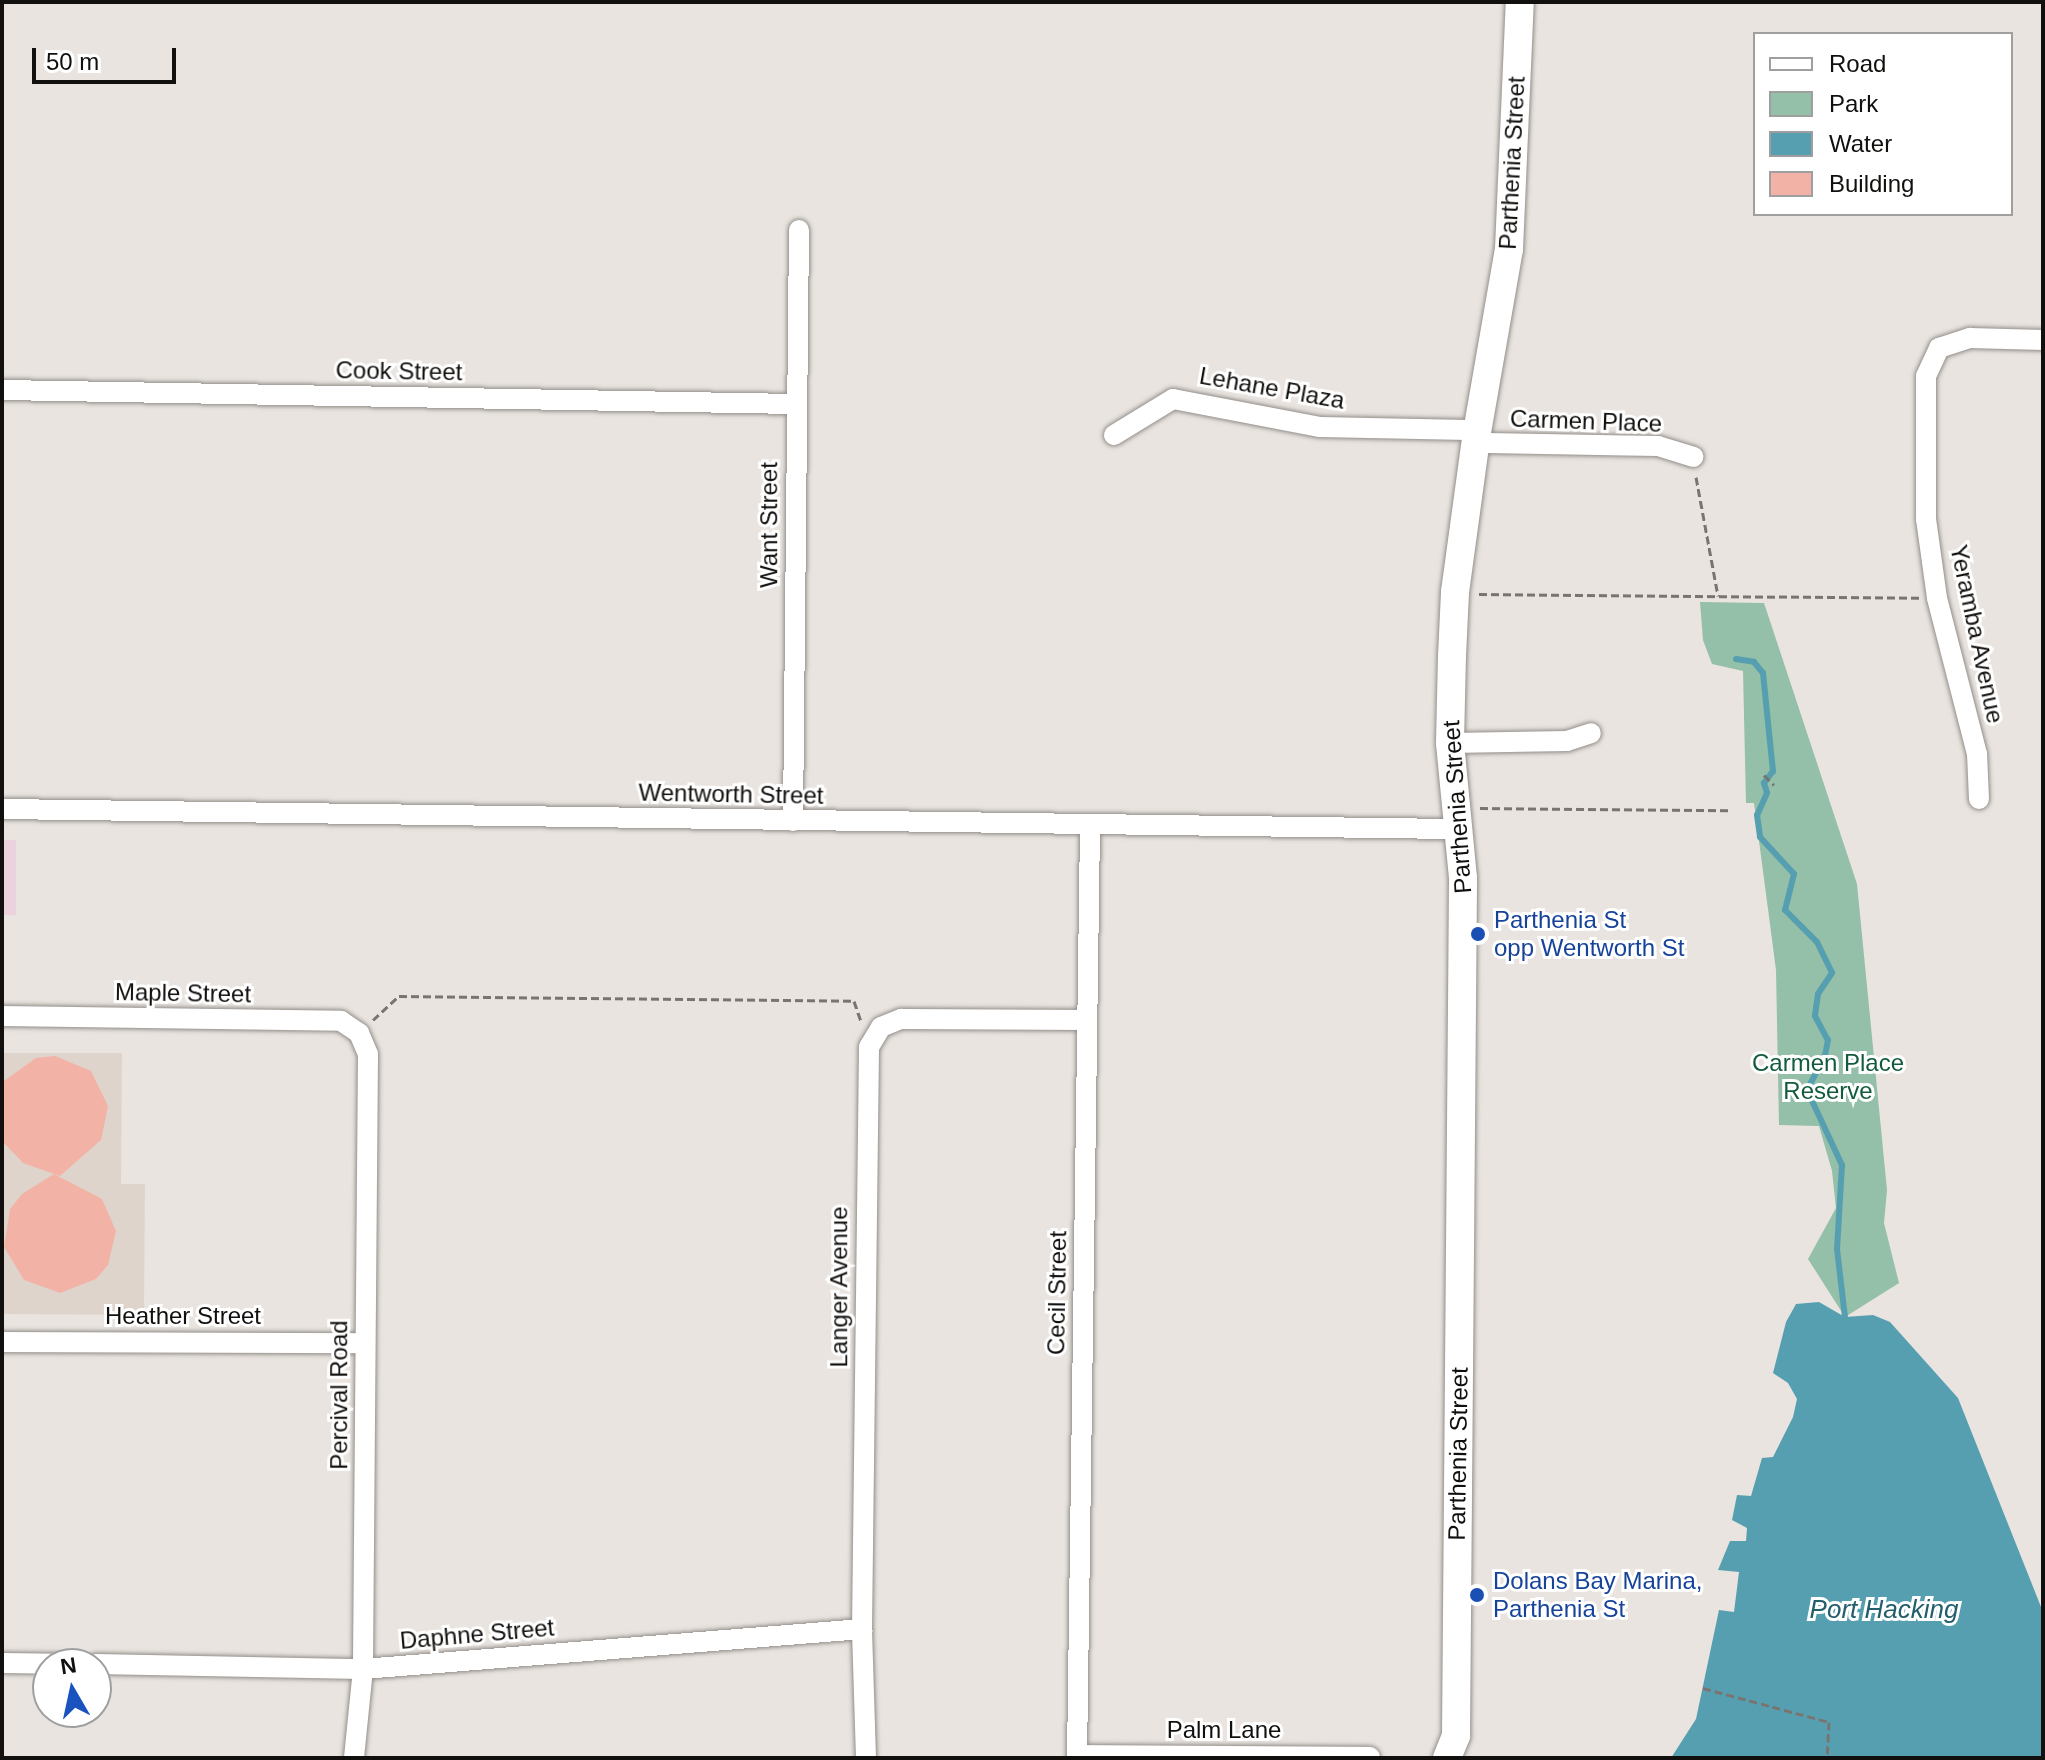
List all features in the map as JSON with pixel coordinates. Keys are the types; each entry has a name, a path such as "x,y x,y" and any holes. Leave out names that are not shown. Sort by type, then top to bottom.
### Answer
{"street":[{"name":"Parthenia Street","path":"1447,1758 1456,1736 1463,878 1450,743 1455,592 1476,438 1509,249 1520,2"},
{"name":"Want Street","path":"793,821 799,230"},
{"name":"Yeramba Avenue","path":"1979,799 1977,754 1937,598 1926,519 1926,376 1939,348 1970,338 2043,340"},
{"name":"Cook Street","path":"2,390 796,404"},
{"name":"Lehane Plaza","path":"1114,435 1173,399 1320,427 1468,430 1476,438"},
{"name":"Carmen Place","path":"1476,438 1487,443 1658,446 1693,457"},
{"path":"1450,743 1567,741 1591,733"},
{"name":"Wentworth Street","path":"2,809 1090,828 1458,818"},
{"name":"Cecil Street","path":"1077,1757 1090,828"},
{"name":"Maple Street","path":"2,1016 341,1021 359,1033"},
{"path":"869,1047 881,1027 901,1019 1087,1020"},
{"name":"Percival Road","path":"354,1758 363,1669 368,1054 359,1033"},
{"name":"Langer Avenue","path":"866,1758 862,1629 869,1047"},
{"name":"Heather Street","path":"2,1342 365,1343"},
{"name":"Daphne Street","path":"112,1664 363,1669 862,1629"},
{"path":"2,1663 32,1663"},
{"name":"Palm Lane","path":"1077,1757 1370,1757"}],"path":[{"path":"1693,457 1718,596"},
{"path":"1455,592 1937,598"},
{"path":"1764,775 1774,785"},
{"path":"1458,818 1730,810"},
{"path":"359,1033 399,996 854,1001 869,1047"},
{"path":"1703,1688 1829,1722 1827,1758"}],"shaded area":[{"path":"2,840 16,840 16,915 2,915"},
{"path":"2,1053 122,1053 121,1184 145,1184 144,1315 2,1314"}],"green space":[{"name":"Carmen Place Reserve","path":"1700,602 1764,603 1857,884 1887,1190 1884,1223 1899,1283 1845,1317 1808,1259 1836,1208 1832,1171 1819,1126 1779,1125 1776,970 1754,803 1746,803 1743,671 1712,664 1703,640"}],"water":[{"name":"Port Hacking","path":"1819,1302 1845,1317 1873,1315 1890,1322 1958,1398 2043,1612 2043,1758 1671,1758 1696,1719 1719,1610 1734,1612 1739,1572 1718,1570 1730,1541 1746,1541 1747,1528 1732,1520 1737,1495 1751,1496 1762,1458 1773,1457 1793,1417 1797,1399 1788,1383 1773,1373 1786,1322 1796,1304"}],"building":[{"path":"55,1056 91,1071 108,1106 101,1140 60,1176 23,1163 2,1141 4,1081 36,1058"},
{"path":"54,1174 102,1199 116,1231 108,1265 96,1279 60,1293 24,1280 4,1247 10,1209 22,1194"}],"waterway":[{"path":"1736,659 1754,662 1763,673 1773,771 1764,783 1767,793 1757,815 1760,837 1794,874 1785,910 1817,942 1832,973 1818,994 1815,1016 1828,1040 1825,1056 1807,1090 1842,1165 1837,1249 1845,1317"}],"place":[{"name":"Parthenia St opp Wentworth St","path":"1478,934"},
{"name":"Dolans Bay Marina, Parthenia St","path":"1477,1595"}]}
